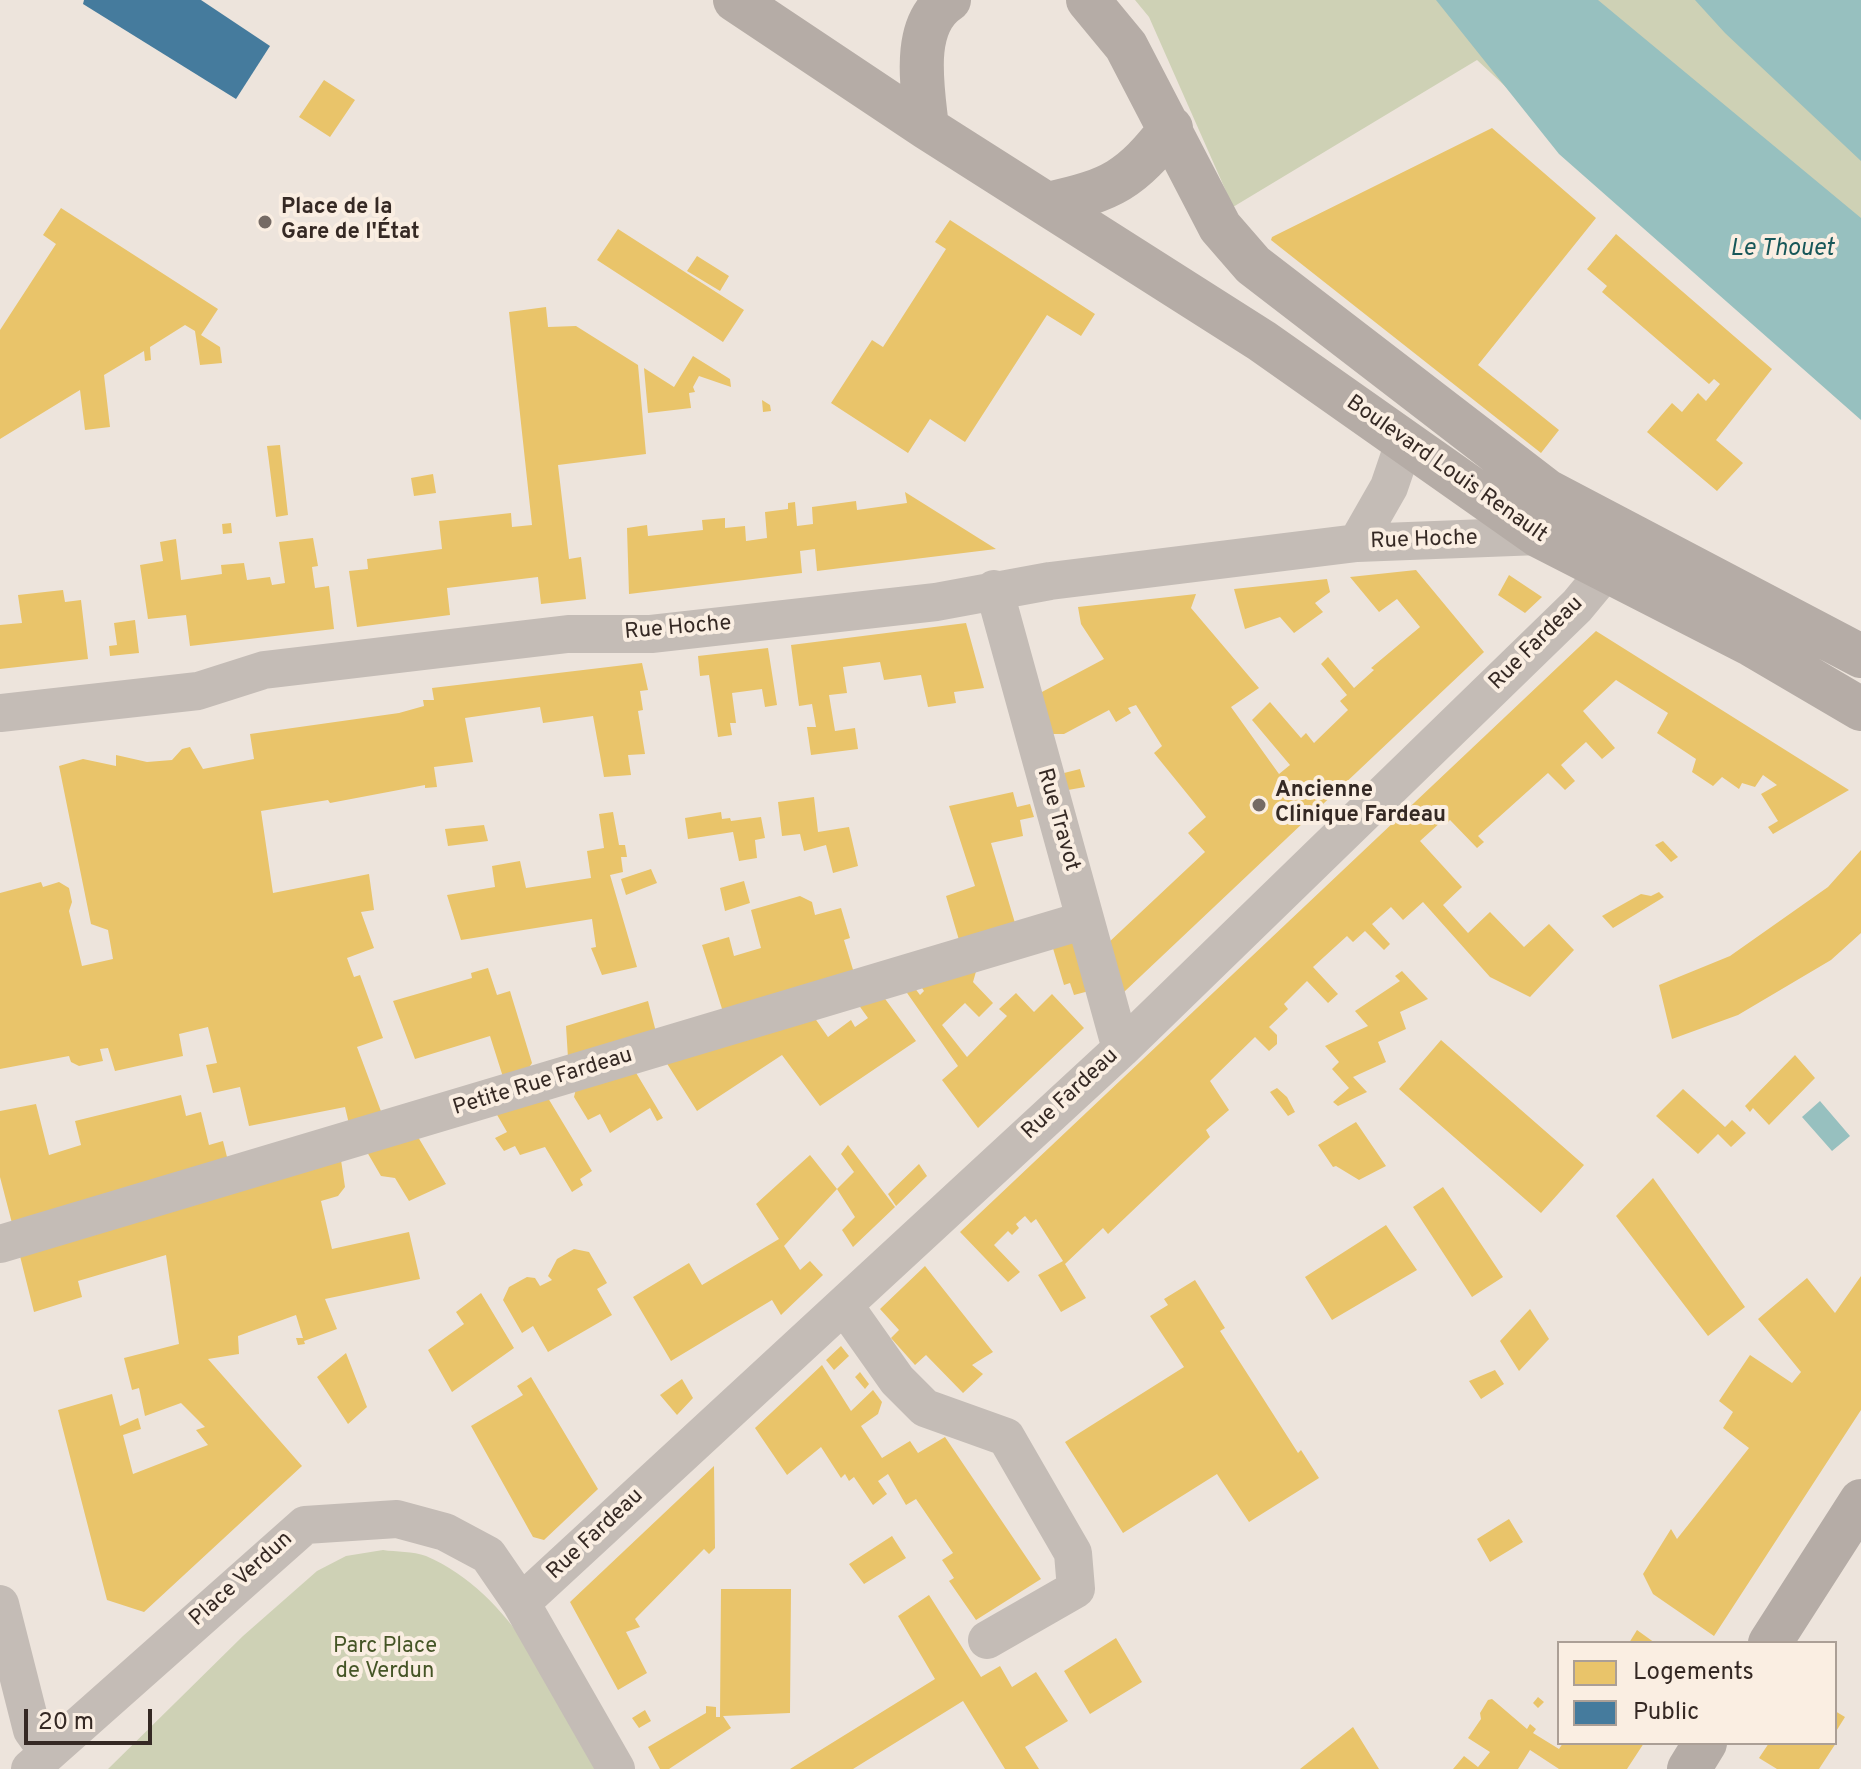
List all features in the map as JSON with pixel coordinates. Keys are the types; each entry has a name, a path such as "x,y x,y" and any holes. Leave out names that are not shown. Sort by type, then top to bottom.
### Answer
{"main road":[{"name":"Boulevard Louis Renault","path":"735,0 927,128 1262,341 1539,536 1752,645 1861,709"},
{"path":"927,128 923,37 941,5 949,0"},
{"name":"Boulevard Louis Renault","path":"1088,0 1126,46 1220,227 1253,265 1547,491 1861,656"},
{"path":"1048,204 1107,189 1140,164 1171,128"},
{"path":"1771,1641 1861,1501"},
{"path":"1689,1769 1704,1745"}],"street":[{"name":"Rue Hoche","path":"1357,543 1389,487 1404,443"},
{"name":"Rue Hoche","path":"0,713 198,691 264,670 568,634 651,634 936,602 994,589 1357,543 1539,536"},
{"name":"Rue Fardeau","path":"521,1603 1121,1049 1577,606 1606,571"},
{"name":"Rue Travot","path":"994,589 1121,1049"},
{"name":"Petite Rue Fardeau","path":"0,1244 1085,920"},
{"path":"844,1305 897,1380 925,1408 1006,1437 1073,1553 1076,1589 987,1640"},
{"name":"Place Verdun","path":"39,1760 305,1525 397,1519 445,1532 488,1555 521,1603 616,1769"},
{"path":"0,1604 39,1760"}],"green space":[{"path":"1135,0 1861,0 1861,418 1477,60 1233,207 1149,17"},
{"name":"Parc Place de Verdun","path":"383,1550 426,1556 457,1573 484,1594 528,1648 600,1769 108,1769 243,1636 317,1571 346,1556"}],"water":[{"name":"Le Thouet","path":"1436,0 1598,0 1861,218 1861,420 1559,154"},
{"path":"1695,0 1861,0 1861,161 1725,33"},
{"path":"1820,1101 1850,1136 1832,1151 1802,1117"}],"building: Logements":[{"path":"324,80 355,100 330,137 299,117"},
{"path":"1492,128 1596,218 1478,365 1559,430 1541,453 1271,240"},
{"path":"61,208 218,309 201,335 220,347 222,363 200,365 195,331 185,325 150,347 151,360 145,361 144,351 104,375 110,427 85,430 80,390 0,439 0,330 56,244 43,235"},
{"path":"950,220 1095,314 1081,336 1047,315 965,442 930,419 908,453 831,403 872,340 883,347 946,249 935,242"},
{"path":"618,229 744,310 723,342 597,260"},
{"path":"1616,234 1772,369 1716,440 1743,463 1717,491 1647,432 1672,403 1682,412 1698,393 1706,401 1720,384 1714,379 1709,384 1602,292 1607,286 1587,269"},
{"path":"697,256 729,276 720,291 687,271"},
{"path":"546,307 548,327 576,326 638,365 646,454 558,465 569,559 581,557 586,599 541,604 538,577 447,588 450,615 357,627 349,571 368,569 367,559 442,549 439,521 511,513 512,527 532,525 509,312"},
{"path":"693,356 730,379 731,387 699,376 693,387 695,392 689,393 691,408 648,413 644,368 674,387"},
{"path":"762,400 770,405 771,411 763,412"},
{"path":"280,445 288,515 276,517 267,446"},
{"path":"433,474 436,493 414,496 411,478"},
{"path":"905,492 996,549 817,571 815,549 800,551 802,573 629,594 627,528 647,525 648,536 703,530 702,520 725,518 725,528 745,526 746,541 767,538 765,512 788,509 788,503 795,502 797,526 813,524 812,507 856,501 857,510 907,503"},
{"path":"231,523 232,533 223,534 222,524"},
{"path":"313,538 318,566 312,567 315,588 329,586 334,629 190,646 186,615 148,619 140,565 163,561 160,542 176,539 181,580 222,574 221,565 244,563 247,580 270,577 272,585 285,583 279,542"},
{"name":"Ancienne Clinique Fardeau","path":"1416,570 1484,652 1124,992 1107,944 1205,852 1188,833 1206,817 1154,753 1162,746 1136,705 1128,708 1131,713 1116,722 1109,710 1064,734 1051,734 1040,693 1104,659 1081,624 1078,607 1196,594 1191,608 1259,688 1231,707 1279,774 1290,765 1252,720 1270,702 1301,738 1306,733 1314,743 1348,710 1340,701 1347,695 1321,664 1328,657 1354,688 1374,670 1371,668 1420,627 1397,599 1379,612 1350,577"},
{"path":"1509,575 1542,597 1525,613 1498,595"},
{"path":"1327,579 1330,592 1315,603 1323,612 1294,633 1280,617 1245,629 1234,589"},
{"path":"63,590 65,602 81,600 88,659 0,669 0,625 22,623 18,595"},
{"path":"135,620 139,653 110,656 109,646 117,645 114,623"},
{"path":"966,623 984,688 954,692 956,703 928,707 921,675 884,680 880,662 843,667 847,693 829,695 835,731 855,728 858,749 811,755 807,727 816,727 812,704 799,706 791,645"},
{"path":"1596,631 1849,790 1773,834 1768,827 1778,821 1761,794 1777,785 1763,775 1755,787 1742,783 1739,789 1722,777 1713,786 1692,772 1696,759 1657,733 1668,713 1616,680 1583,711 1615,748 1602,759 1586,742 1561,765 1575,781 1565,790 1548,773 1478,836 1484,842 1477,848 1450,820 1446,824 1442,821 1420,841 1462,887 1443,905 1468,933 1490,912 1524,947 1549,924 1574,950 1530,997 1490,977 1423,902 1403,920 1391,907 1372,924 1390,944 1384,950 1365,931 1353,942 1347,936 1313,967 1338,994 1328,1003 1307,981 1284,1004 1288,1009 1269,1027 1277,1035 1277,1044 1269,1051 1255,1037 1210,1081 1229,1110 1206,1130 1210,1137 1108,1234 1103,1228 1065,1264 1086,1298 1061,1312 1038,1275 1063,1261 1036,1219 1031,1223 1025,1216 1016,1224 1019,1228 1012,1235 1008,1231 994,1245 1020,1272 1008,1282 960,1232"},
{"path":"768,648 777,705 765,707 762,689 732,693 736,723 730,723 732,735 718,737 709,675 700,676 698,656"},
{"path":"642,663 648,690 640,691 643,710 638,711 645,754 628,755 631,775 604,777 593,716 543,723 540,707 465,718 473,762 434,767 437,787 425,788 425,785 330,803 328,800 261,811 273,893 369,874 374,910 361,912 374,948 347,958 354,977 360,975 383,1038 357,1047 382,1114 349,1124 345,1107 249,1126 240,1087 213,1093 206,1065 217,1063 208,1027 179,1034 183,1056 115,1071 108,1048 100,1049 103,1061 79,1066 71,1062 69,1056 0,1069 0,893 41,882 43,887 59,882 69,888 72,902 69,911 82,966 113,959 108,930 91,924 59,766 83,759 116,766 116,755 147,762 172,760 182,749 190,747 203,769 254,759 250,734 399,713 424,706 423,700 434,700 432,688"},
{"path":"1080,769 1085,787 1068,790 1064,773"},
{"path":"1013,792 1017,807 1030,804 1034,817 1020,820 1023,836 991,843 1015,923 959,940 946,896 975,886 949,806"},
{"path":"814,797 818,832 849,827 858,866 833,873 826,845 804,851 800,834 782,836 778,802"},
{"path":"613,812 619,845 625,845 627,857 621,857 623,872 610,875 637,967 602,975 591,948 596,947 592,919 461,940 447,895 495,887 492,866 520,861 526,888 591,878 587,851 604,848 599,814"},
{"path":"721,812 722,819 730,818 731,821 761,817 765,838 755,840 757,858 739,861 733,832 688,839 685,818"},
{"path":"484,825 488,841 448,846 445,829"},
{"path":"1663,841 1678,857 1671,862 1655,845"},
{"path":"1861,850 1861,933 1831,960 1738,1015 1672,1039 1659,985 1730,956 1828,887"},
{"path":"651,869 657,883 626,895 621,879"},
{"path":"744,881 750,903 725,911 720,888"},
{"path":"1659,892 1664,897 1613,928 1602,916 1641,894 1651,896"},
{"path":"800,896 812,902 815,915 841,908 850,938 844,940 854,973 723,1012 702,945 729,937 734,956 761,948 751,910"},
{"path":"1074,938 1089,991 1074,995 1070,983 1064,985 1052,945"},
{"path":"488,968 497,995 510,991 532,1063 528,1069 503,1077 490,1036 415,1059 393,1001 472,978 471,973"},
{"path":"977,968 973,982 993,1003 979,1017 965,1003 942,1025 967,1057 1007,1016 999,1009 1016,993 1034,1012 1052,994 1084,1028 978,1128 942,1080 958,1066 905,990 914,987 920,995 924,991 920,985"},
{"path":"1402,971 1428,999 1400,1012 1406,1029 1378,1042 1386,1062 1353,1077 1367,1092 1338,1106 1333,1102 1349,1088 1332,1069 1339,1062 1325,1046 1368,1026 1355,1011 1400,981 1395,976"},
{"path":"883,996 916,1041 820,1106 782,1055 697,1111 666,1062 814,1017 828,1037 851,1020 855,1027 868,1018 858,1004"},
{"path":"648,1001 656,1032 568,1058 566,1026"},
{"path":"1441,1040 1584,1165 1541,1213 1399,1089"},
{"path":"1795,1055 1815,1078 1769,1125 1753,1108 1750,1112 1745,1106"},
{"path":"635,1071 663,1118 657,1121 650,1108 610,1133 600,1114 588,1120 574,1097 576,1089"},
{"path":"1277,1088 1287,1097 1295,1112 1288,1116 1270,1092"},
{"path":"1683,1089 1725,1127 1732,1120 1746,1133 1731,1147 1718,1134 1698,1154 1656,1116"},
{"path":"181,1095 186,1116 201,1112 209,1145 223,1141 228,1161 13,1227 0,1177 0,1111 36,1104 49,1155 81,1145 75,1121"},
{"path":"548,1098 592,1171 580,1179 583,1185 572,1192 545,1147 520,1155 515,1146 504,1151 495,1138 507,1132 496,1113"},
{"path":"1356,1122 1386,1166 1359,1180 1333,1167 1318,1145"},
{"path":"418,1137 446,1184 409,1201 395,1178 381,1176 367,1152"},
{"path":"848,1145 895,1207 853,1247 842,1230 855,1217 837,1189 854,1172 841,1154"},
{"path":"810,1155 837,1189 784,1246 800,1270 810,1261 823,1275 781,1315 772,1300 671,1361 633,1297 689,1263 702,1285 779,1239 756,1204"},
{"path":"341,1160 345,1187 338,1196 321,1201 332,1249 409,1232 420,1279 325,1299 337,1329 304,1341 305,1344 298,1345 296,1338 303,1338 296,1315 238,1336 239,1354 208,1359 302,1466 144,1612 107,1600 58,1410 112,1394 120,1426 138,1418 141,1429 123,1435 133,1474 208,1445 196,1430 205,1427 181,1403 145,1416 139,1388 132,1390 124,1358 179,1344 166,1255 78,1281 82,1297 34,1312 20,1256"},
{"path":"919,1164 927,1176 896,1206 888,1194"},
{"path":"1653,1178 1745,1307 1708,1336 1616,1216"},
{"path":"1443,1187 1503,1277 1472,1297 1413,1207"},
{"path":"1386,1225 1417,1270 1332,1320 1305,1277"},
{"path":"574,1249 589,1252 607,1283 597,1289 612,1315 548,1352 533,1326 522,1333 503,1300 509,1287 527,1277 535,1278 540,1286 552,1280 548,1276 557,1259"},
{"path":"925,1266 993,1352 972,1365 983,1374 963,1393 926,1355 915,1365 891,1338 899,1330 880,1309"},
{"path":"1861,1276 1861,1410 1714,1636 1653,1594 1643,1574 1671,1529 1677,1539 1749,1448 1723,1428 1733,1412 1719,1401 1750,1355 1792,1383 1801,1372 1758,1319 1807,1278 1835,1313"},
{"path":"1195,1280 1225,1328 1220,1331 1298,1453 1301,1450 1319,1478 1249,1522 1217,1474 1123,1533 1065,1442 1184,1367 1150,1316 1168,1305 1164,1299"},
{"path":"481,1293 514,1348 452,1392 428,1350 464,1324 456,1312"},
{"path":"1530,1309 1549,1339 1519,1371 1500,1341"},
{"path":"841,1346 849,1356 834,1370 826,1360"},
{"path":"346,1353 367,1407 348,1424 317,1377"},
{"path":"822,1365 851,1411 873,1390 882,1402 878,1414 861,1426 882,1458 910,1441 918,1453 945,1437 1041,1579 976,1620 949,1581 954,1578 942,1560 953,1553 916,1499 906,1505 888,1474 878,1481 887,1494 873,1505 854,1477 849,1481 845,1474 841,1478 821,1447 787,1475 755,1428"},
{"path":"1495,1370 1504,1384 1481,1399 1469,1381"},
{"path":"860,1372 869,1384 865,1389 855,1377"},
{"path":"531,1377 598,1489 544,1540 533,1537 471,1426 523,1395 517,1386"},
{"path":"682,1379 693,1398 677,1415 660,1395"},
{"path":"714,1466 715,1548 709,1554 704,1549 635,1619 640,1627 626,1632 647,1673 618,1690 570,1602"},
{"path":"1509,1519 1523,1542 1490,1562 1477,1539"},
{"path":"892,1536 906,1558 864,1584 849,1564"},
{"path":"721,1589 791,1589 790,1713 723,1716 731,1728 669,1769 660,1769 648,1747 706,1713 706,1706 716,1707 716,1717 720,1717"},
{"path":"929,1595 981,1677 1000,1666 1012,1687 1036,1672 1068,1721 1025,1747 1039,1769 1005,1769 963,1701 853,1769 790,1769 935,1679 898,1616"},
{"path":"1637,1630 1652,1641 1630,1641"},
{"path":"1116,1638 1142,1682 1090,1714 1064,1671"},
{"path":"1538,1697 1544,1702 1538,1708 1533,1703"},
{"path":"1492,1699 1527,1729 1530,1724 1536,1729 1533,1733 1559,1749 1562,1745 1643,1745 1627,1769 1559,1769 1530,1750 1518,1769 1453,1769 1464,1756 1478,1767 1490,1752 1468,1738 1481,1719 1480,1713"},
{"path":"645,1710 651,1721 639,1728 632,1718"},
{"path":"1837,1712 1845,1717 1837,1730"},
{"path":"1353,1727 1379,1769 1300,1769"},
{"path":"1768,1745 1835,1745 1819,1769 1777,1769 1759,1758"}],"building: Public":[{"path":"84,0 201,0 270,46 236,99 83,4"}],"place":[{"name":"Place de la Gare de l'État","path":"265,222"},
{"name":"Ancienne Clinique Fardeau","path":"1259,805"}]}
